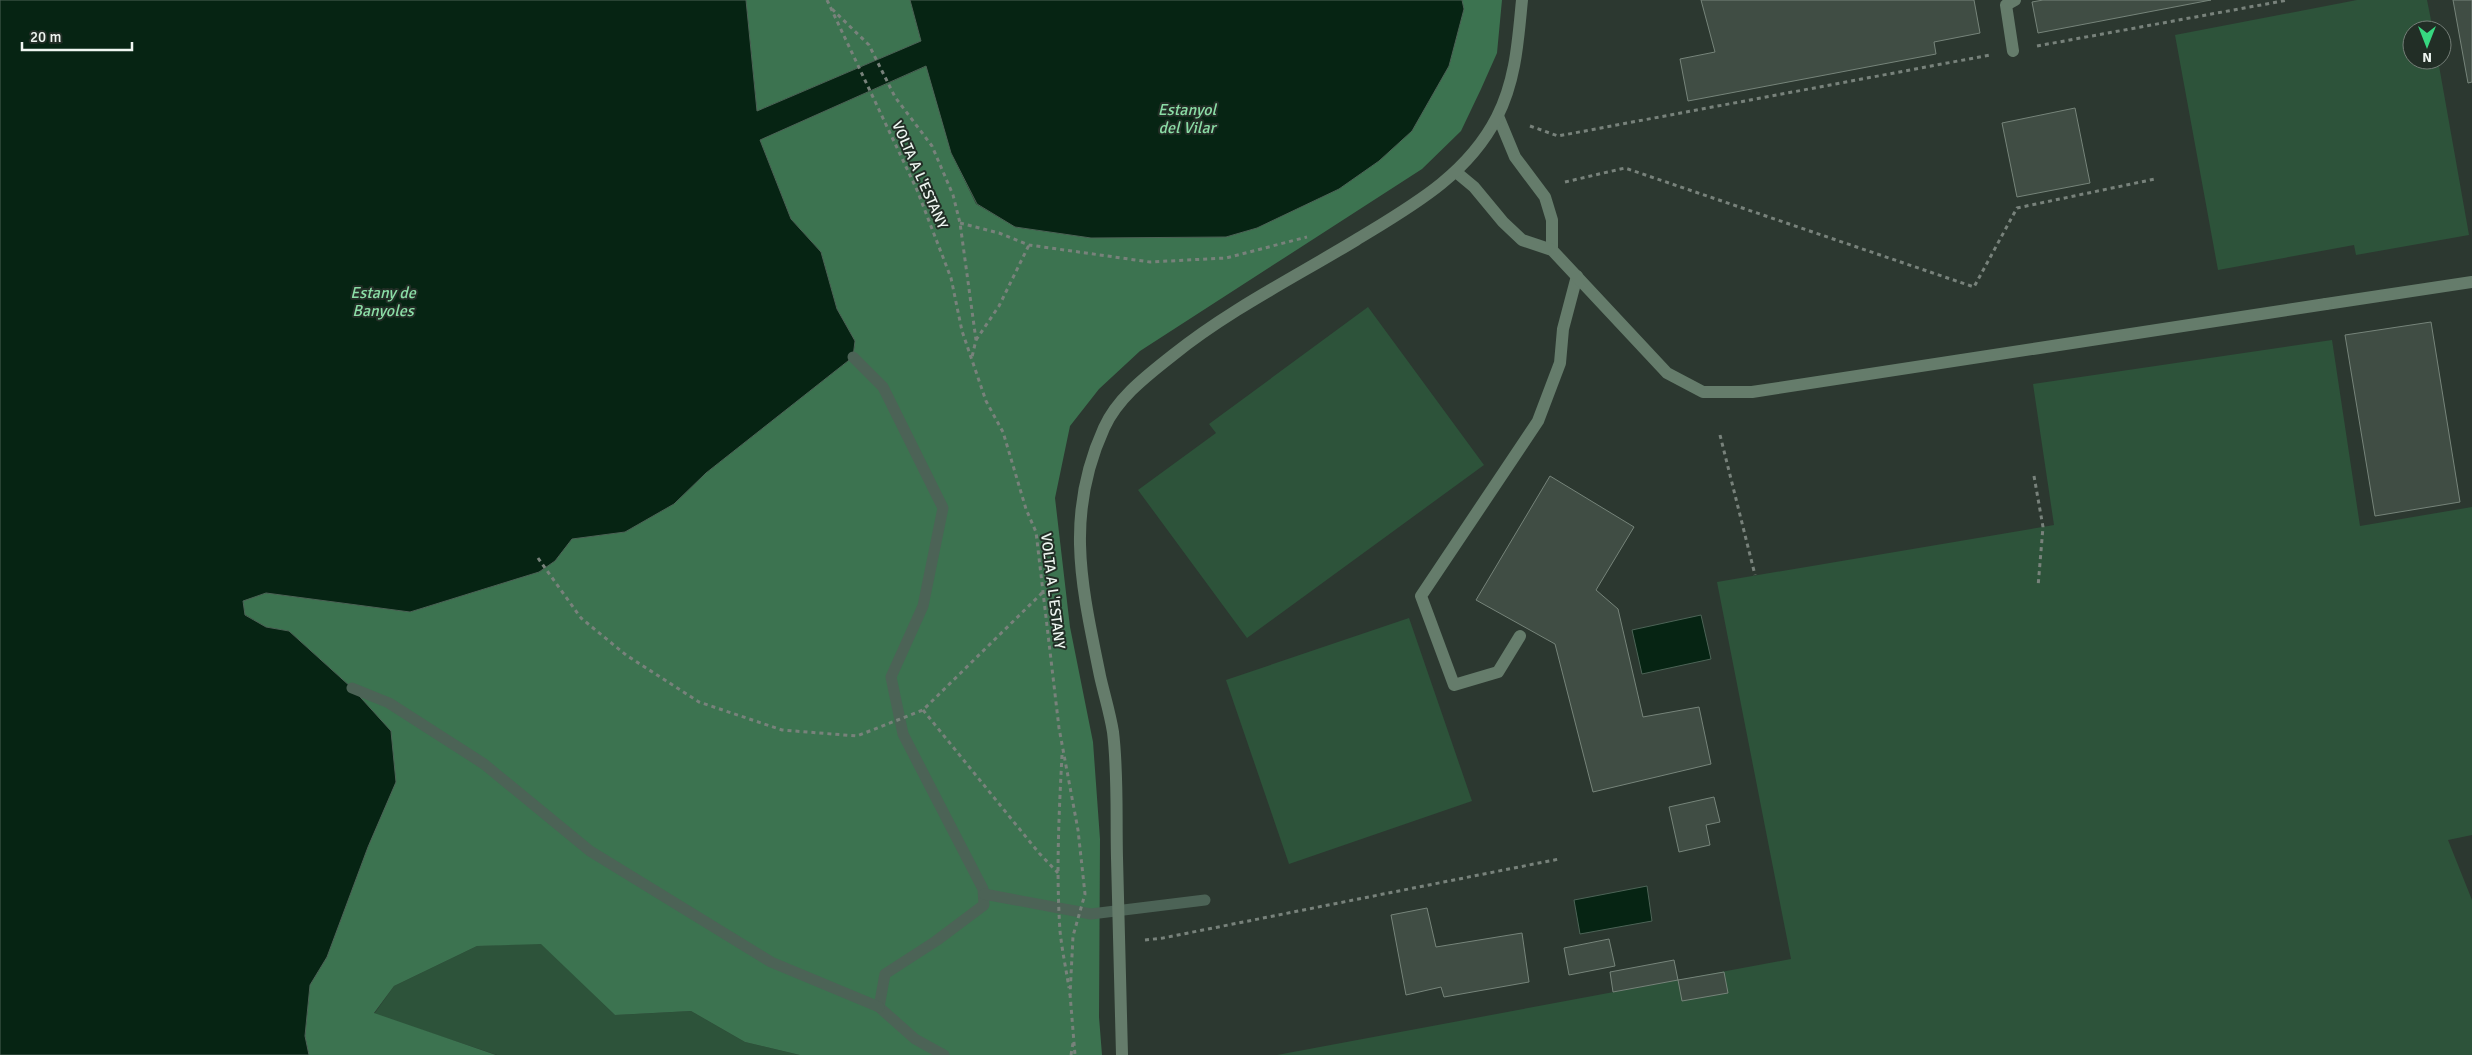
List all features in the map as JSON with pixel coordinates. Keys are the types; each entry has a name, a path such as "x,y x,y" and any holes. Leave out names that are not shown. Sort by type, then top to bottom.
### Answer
{"street":[{"path":"1122,1055 1113,730 1081,583 1079,549 1081,513 1091,464 1106,424 1137,384 1198,335 1420,201 1456,172 1478,147 1498,116 1513,74 1522,0"},
{"path":"2012,51 2006,5 2015,0"},
{"path":"1498,116 1515,157 1545,197 1552,220 1552,250"},
{"path":"1456,172 1474,187 1503,222 1522,240 1552,250 1667,373 1703,392 1752,392 2472,282"},
{"path":"1520,636 1498,672 1454,684 1421,596 1538,421 1560,364 1563,329 1577,276"}],"path":[{"name":"VOLTA A L'ESTANY","path":"827,0 917,190 951,278 962,331 986,401 1003,432 1026,509 1036,532 1063,749 1078,830 1084,894 1073,936 1070,995"},
{"path":"1498,116 1558,136 2288,0"},
{"name":"VOLTA A L'ESTANY","path":"830,7 869,46 895,97 932,146 952,195 960,223 976,340 972,357"},
{"path":"1559,184 1625,168 1974,287 2017,208 2156,179"},
{"path":"960,223 999,233 1029,245 1150,262 1226,258 1299,240 1316,232"},
{"path":"976,340 999,306 1029,245"},
{"path":"1720,435 1755,575"},
{"path":"2034,476 2043,527 2038,587"},
{"path":"538,558 582,618 626,655 699,702 782,730 857,736 923,710 1044,591"},
{"path":"923,710 1039,853 1059,873"},
{"name":"VOLTA A L'ESTANY","path":"1063,749 1059,812 1060,932 1070,995 1075,1055"},
{"path":"1119,942 1163,938 1559,859"},
{"name":"VOLTA A L'ESTANY","path":"1071,1055 1074,1038"}],"shaded area":[{"path":"746,0 910,0 921,41 757,111"},
{"path":"1462,0 1502,0 1497,53 1461,131 1422,169 1140,351 1099,389 1070,426 1055,498 1070,627 1093,742 1100,839 1099,1017 1102,1055 800,1055 745,1042 691,1011 615,1015 541,944 477,946 394,986 374,1013 496,1055 309,1055 305,1036 310,985 327,957 368,847 391,732 352,688 289,631 266,627 244,614 243,600 266,593 410,612 539,572 555,561 571,539 625,532 674,504 706,473 853,357 855,341 837,309 821,252 791,219 760,140 927,66 951,153 976,204 1015,227 1091,238 1226,237 1257,228 1339,189 1379,161 1412,131 1449,66 1464,9"},
{"path":"2357,0 2427,0 2431,20 2402,20 2402,70 2440,70 2469,235 2356,255 2354,245 2218,270 2175,35"},
{"path":"1368,307 1484,465 1247,638 1138,490 1216,433 1209,424"},
{"path":"2332,340 2360,526 2472,507 2472,835 2448,840 2472,900 2472,1055 1277,1055 1791,959 1717,582 2054,525 2033,384"},
{"path":"1409,618 1472,801 1289,864 1226,680"},
{"path":"541,943 615,1015 691,1011 745,1042 800,1055 497,1055 374,1014 394,986 477,946"}],"water":[{"name":"Estany de Banyoles","path":"0,0 746,0 757,111 921,41 910,0 1462,0 1464,9 1449,66 1412,131 1379,161 1339,189 1257,228 1226,237 1091,238 1015,227 977,204 951,153 926,66 760,140 791,219 821,252 837,309 855,341 853,357 706,473 674,504 625,532 572,539 555,561 539,572 410,612 266,593 243,601 245,615 266,627 289,631 352,688 391,731 396,782 368,847 327,957 310,985 305,1036 309,1055 0,1055"},
{"path":"1701,615 1711,659 1642,674 1632,630"},
{"path":"1647,886 1652,921 1580,934 1574,900"}],"building":[{"path":"1701,0 1974,0 1980,33 1934,42 1936,54 1688,101 1680,59 1715,52"},
{"path":"2043,0 2211,0 2038,33 2032,2"},
{"path":"2453,0 2472,0 2472,82 2468,83"},
{"path":"2075,108 2090,183 2017,197 2002,123"},
{"path":"2431,322 2460,502 2375,516 2345,335"},
{"path":"1550,476 1634,527 1596,590 1618,609 1643,717 1699,707 1711,764 1593,792 1555,644 1476,600"},
{"path":"1714,797 1720,822 1706,825 1710,845 1679,852 1669,807"},
{"path":"1427,908 1436,947 1522,933 1529,982 1444,997 1441,987 1406,995 1391,915"},
{"path":"1609,939 1615,966 1569,975 1564,948"},
{"path":"1674,960 1678,980 1613,992 1610,972"},
{"path":"1724,972 1728,993 1682,1001 1678,980"}],"waterway":[{"path":"853,357 883,387 943,508 923,606 891,677 903,734 983,889 984,905 936,941 885,974 879,1007 915,1039 944,1055"},
{"path":"352,688 389,703 484,764 590,851 771,962 879,1007"},
{"path":"984,894 1091,914 1205,900"}],"water label":[{"name":"Estanyol del Vilar","path":"1187,119"}]}
